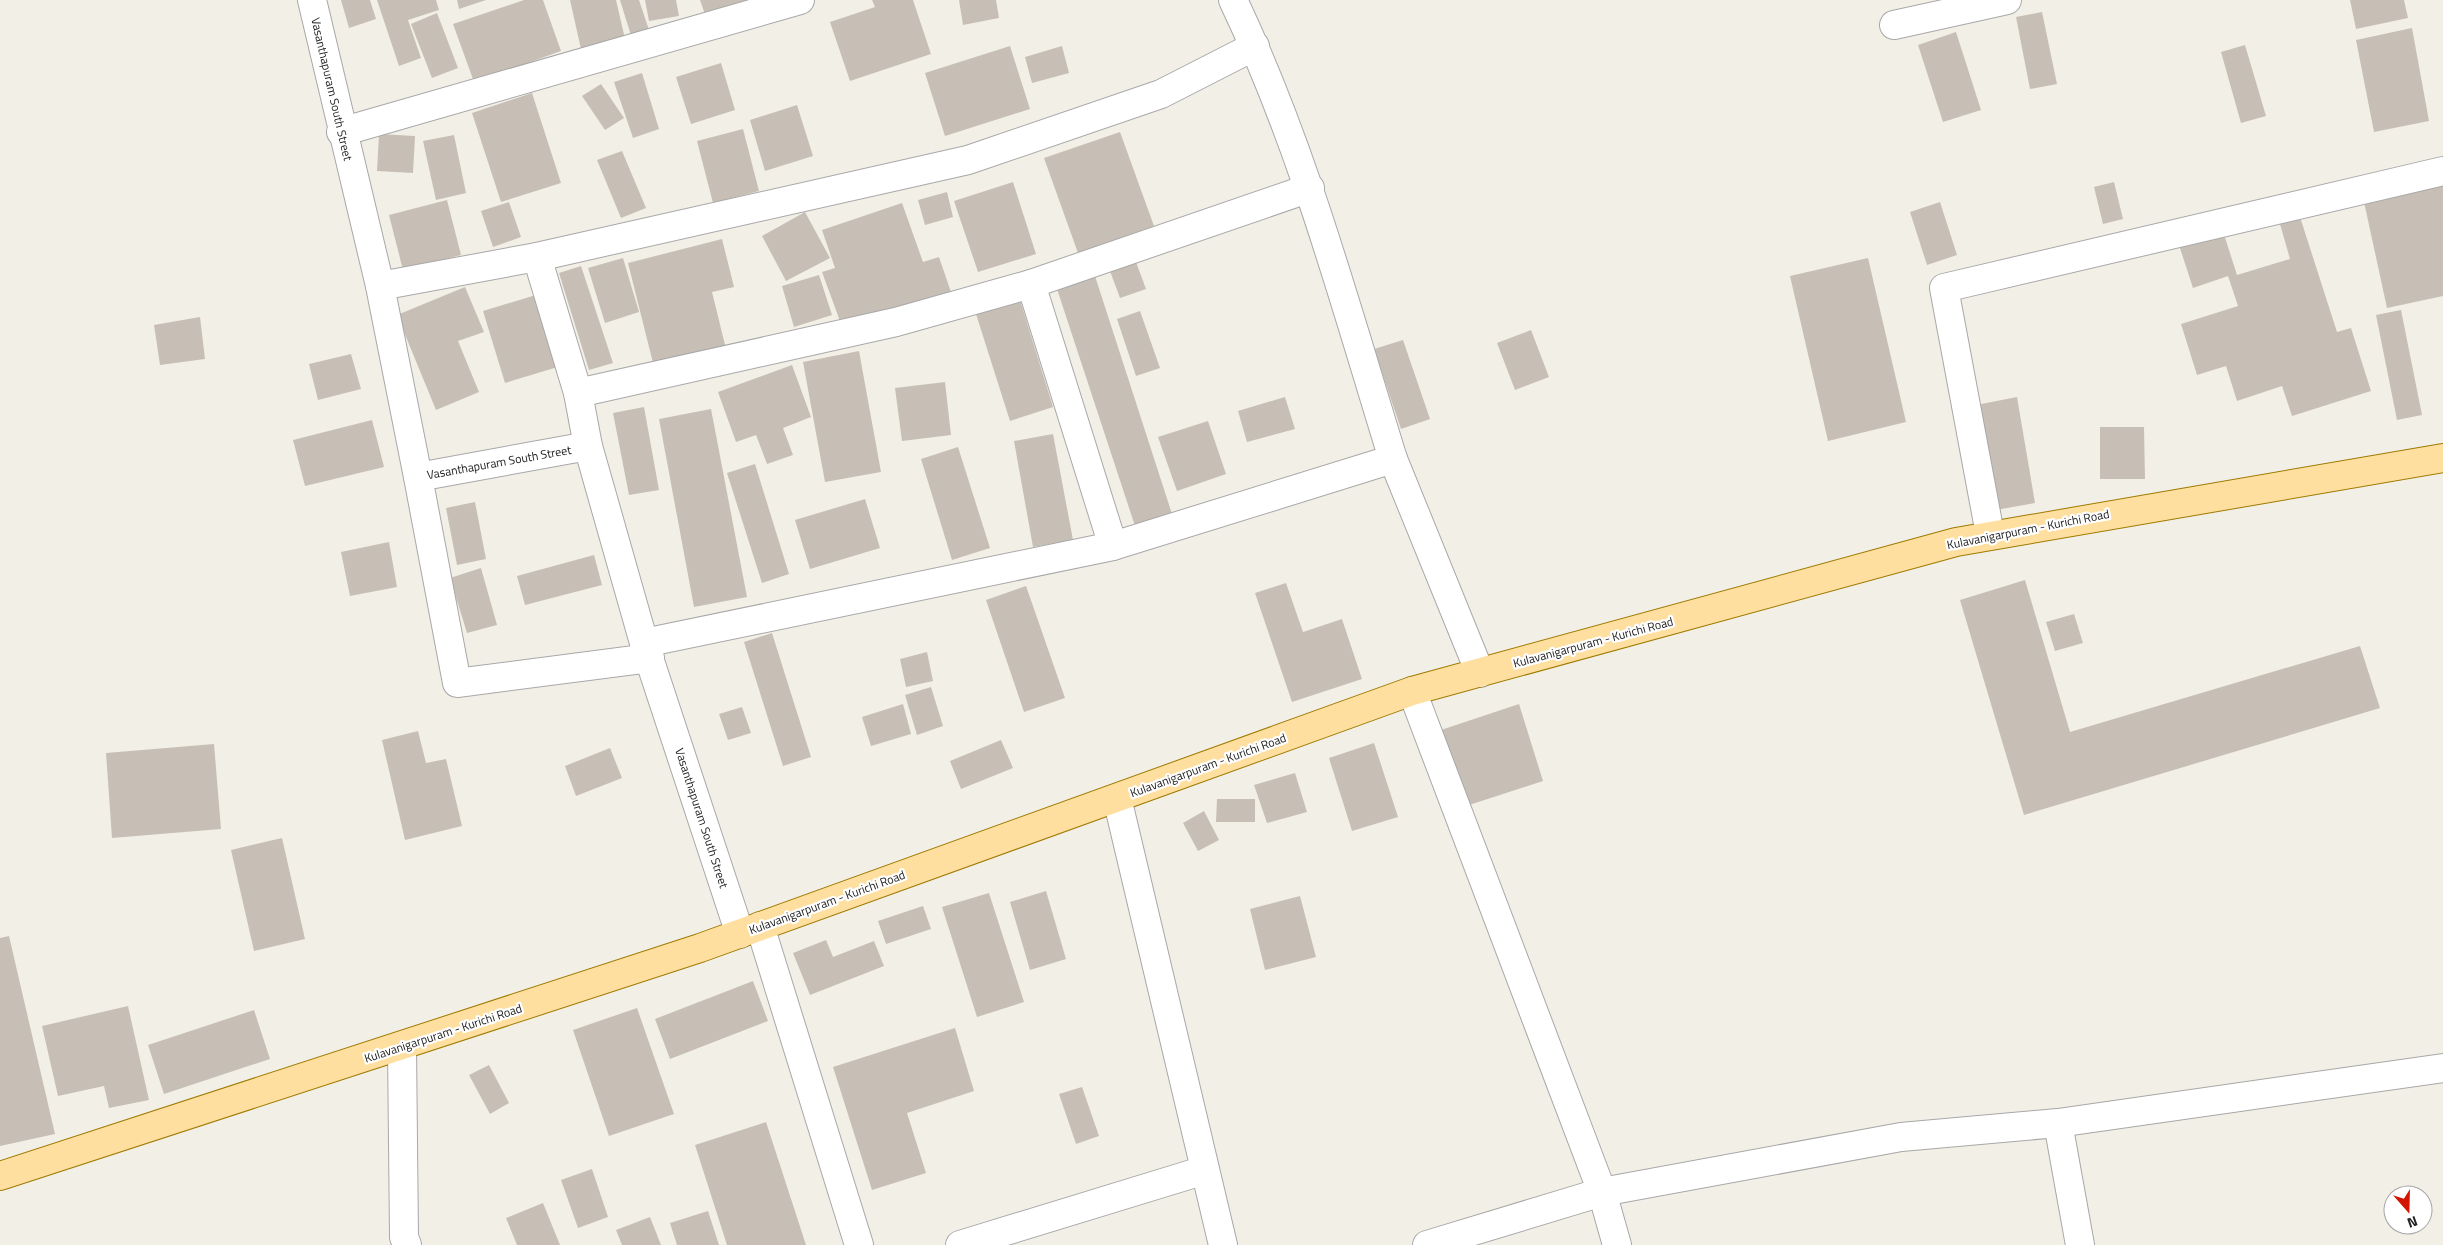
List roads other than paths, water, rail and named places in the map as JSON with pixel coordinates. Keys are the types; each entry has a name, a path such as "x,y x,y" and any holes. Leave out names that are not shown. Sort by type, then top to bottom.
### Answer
{"main road":[{"name":"Kulavanigarpuram - Kurichi Road","path":"0,1176 402,1046 750,930 1412,691 1990,534 2443,458"}],"street":[{"name":"Vasanthapuram South Street","path":"312,0 341,132 380,286 418,477 588,446 647,651 750,930 859,1245"},
{"path":"341,132 800,0"},
{"path":"1233,0 1254,46 1310,188 1393,459 1480,673"},
{"path":"1894,25 2007,0"},
{"path":"380,286 537,257 968,160 1161,94 1254,46"},
{"path":"1990,534 1944,288 2443,171"},
{"path":"578,393 896,322 1031,284 1310,188"},
{"path":"537,257 578,393 588,446"},
{"path":"1031,284 1113,546"},
{"path":"418,477 457,683 647,651 1113,546 1393,459"},
{"path":"1412,691 1602,1192 1617,1245"},
{"path":"1117,798 1223,1245"},
{"path":"402,1046 404,1237 407,1245"},
{"path":"1427,1245 1602,1192 1901,1137 2058,1123 2443,1068"},
{"path":"2058,1123 2080,1245"},
{"path":"960,1245 1205,1170"}]}
